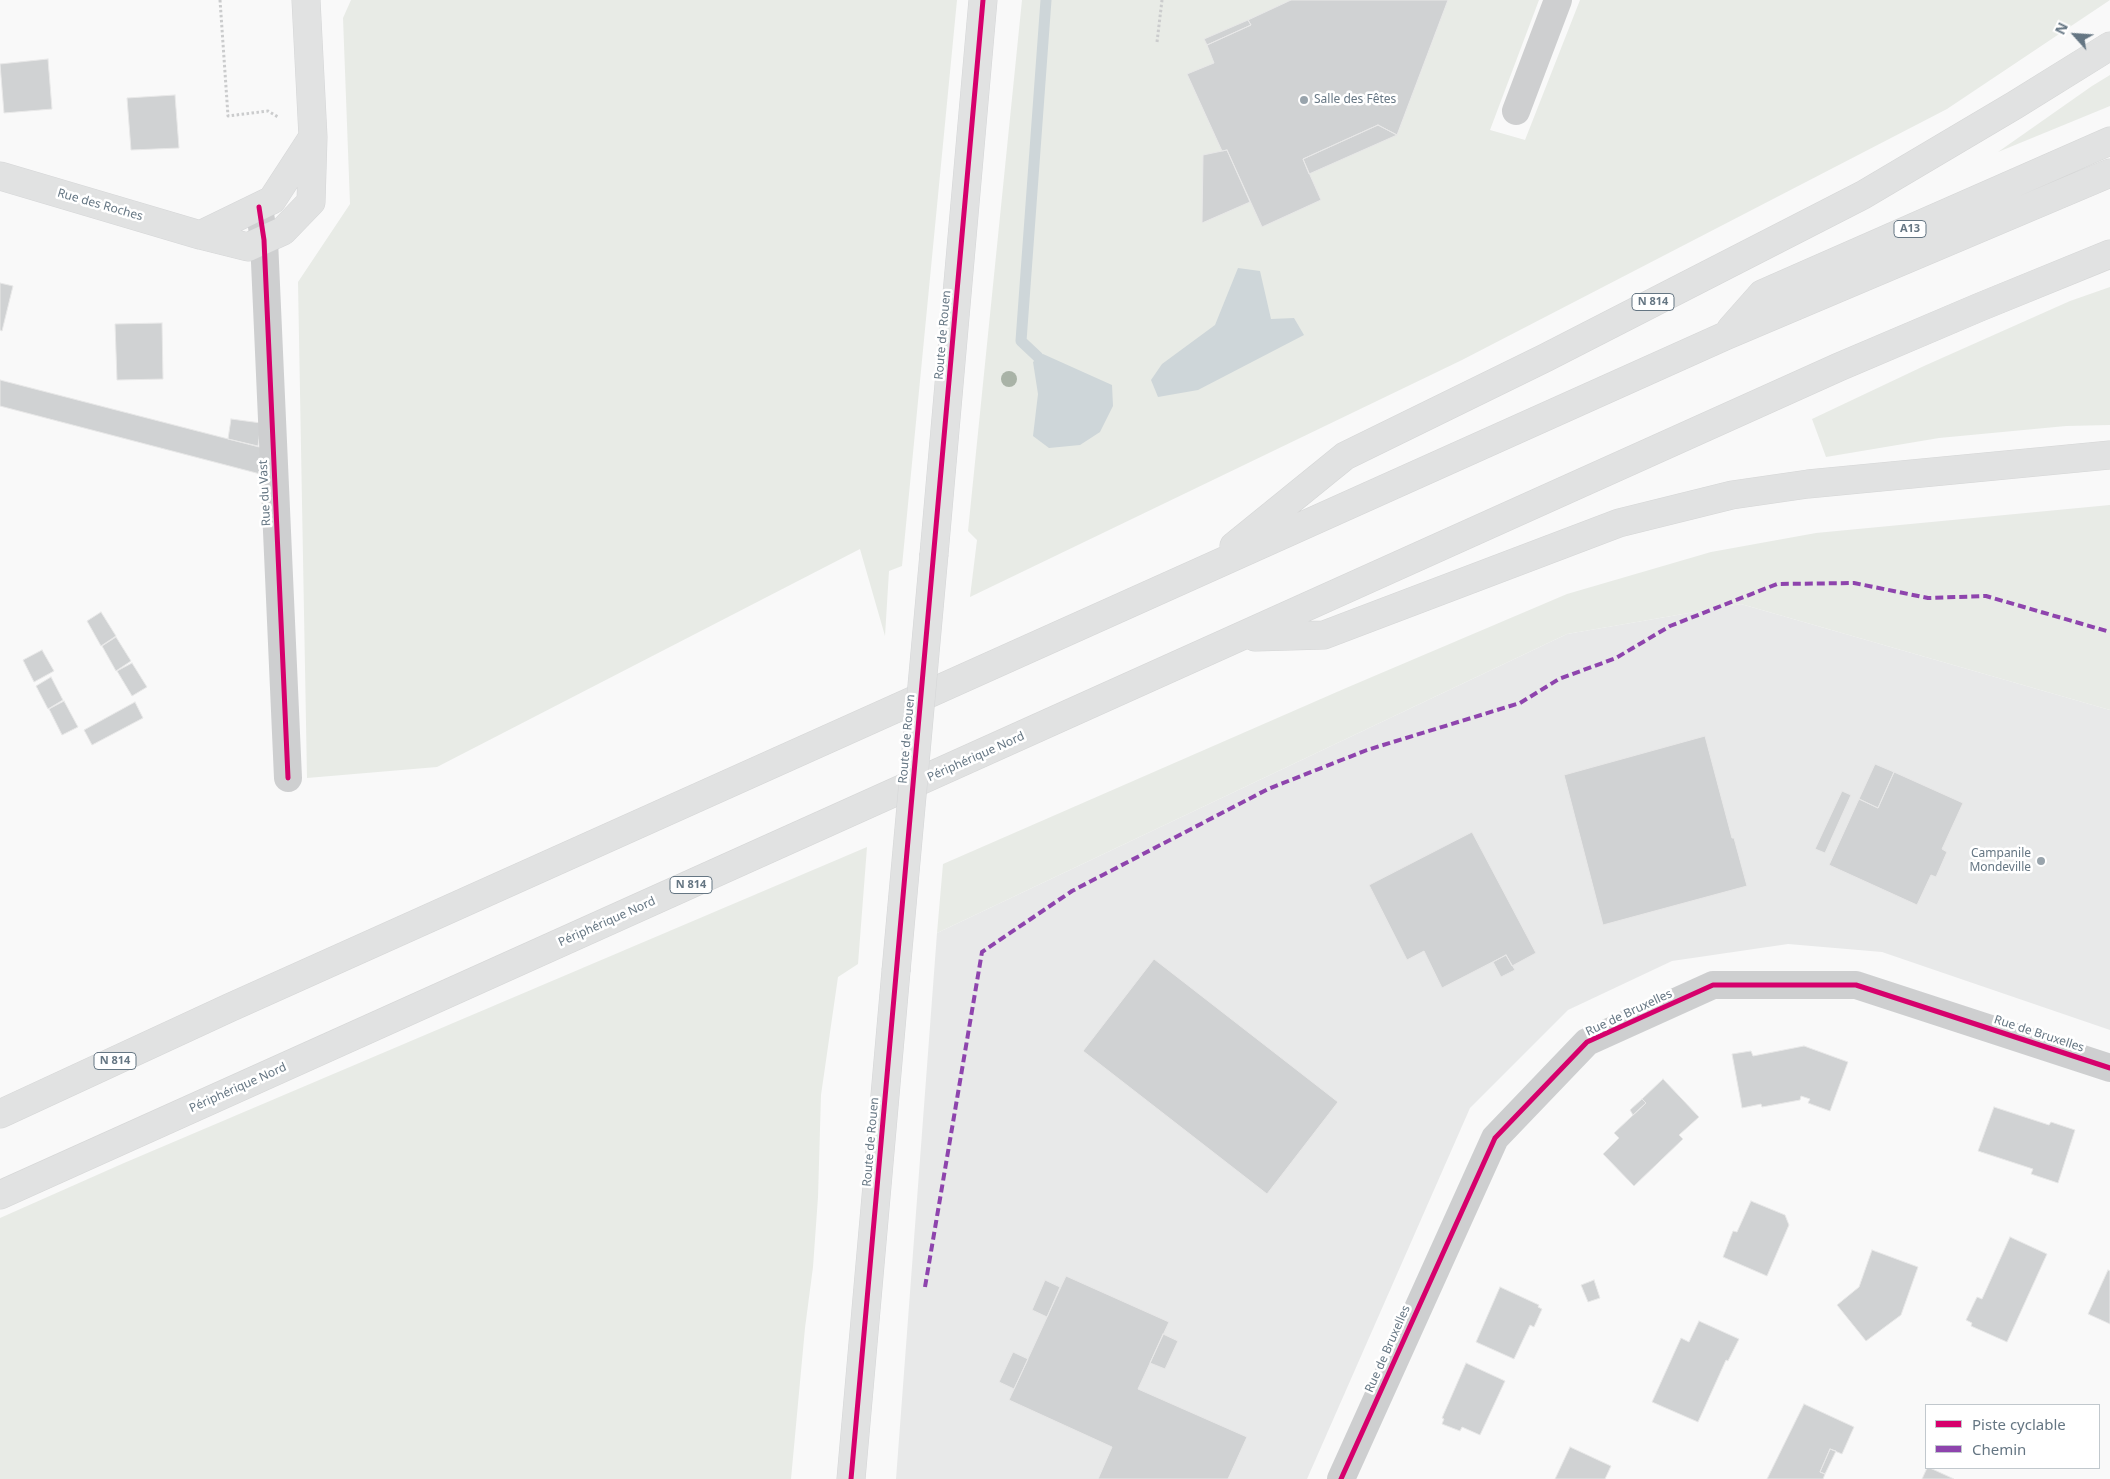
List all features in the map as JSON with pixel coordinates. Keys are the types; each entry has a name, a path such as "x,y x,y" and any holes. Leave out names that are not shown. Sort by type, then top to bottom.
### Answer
{"main road":[{"name":"Rue des Roches","path":"0,176 200,235 248,247 283,232 311,202 313,127 306,0"},
{"name":"Route de Rouen","path":"851,1479 983,0"},
{"name":"N 814","path":"1206,569 1345,456 1545,358 1863,195 2016,105 2110,46"},
{"path":"200,235 272,200 313,127"},
{"name":"A13","path":"1725,336 1762,294 2110,141"},
{"name":"N 814","path":"0,1114 238,1004 1725,336 2110,173"},
{"name":"N 814","path":"1241,638 1830,371 2110,254"},
{"path":"1241,638 1324,635 1619,523 1732,495 1808,484 2110,455"},
{"name":"Périphérique Nord","path":"0,1195 1241,638"}],"street":[{"path":"1516,111 1558,0"},
{"name":"Rue du Vast","path":"259,207 264,240 288,778"},
{"name":"Rue de Bruxelles","path":"1341,1479 1494,1138 1587,1042 1713,985 1856,985 2110,1068"}],"path":[{"path":"220,0 228,116 268,111 282,119 313,127"},
{"path":"1157,42 1162,0"}],"shaded area":[{"path":"351,0 957,0 902,566 889,571 885,636 860,549 437,767 307,778 298,282 350,204 343,18"},
{"path":"1022,0 1539,0 1490,130 1525,140 1580,0 2110,0 1947,109 1462,360 970,597 977,540 968,531"},
{"path":"2110,75 2110,106 1998,152 2092,86"},
{"path":"1238,268 1260,271 1271,319 1294,318 1304,335 1198,390 1158,397 1151,380 1162,364 1215,325"},
{"path":"2110,287 2110,425 2066,426 1939,438 1826,457 1812,419 1924,366 2070,301"},
{"path":"1043,354 1112,385 1113,406 1100,432 1080,445 1049,448 1033,436 1038,394 1033,362"},
{"path":"2110,505 2110,710 1741,604 1567,634 937,933 943,864 1567,594 1711,552 1816,533"},
{"path":"1741,604 2110,710 2110,1030 1882,952 1788,944 1672,961 1568,1010 1470,1108 1307,1479 896,1479 937,933 1567,634"},
{"path":"867,847 858,964 838,977 821,1095 818,1197 813,1267 805,1328 791,1479 0,1479 0,1218 124,1163"}],"building":[{"name":"Salle des Fêtes","path":"1291,0 1448,0 1397,135 1378,125 1303,159 1321,200 1262,227 1227,150 1222,151 1187,74 1214,63 1207,45 1251,25 1248,20"},
{"path":"1248,20 1251,25 1207,45 1204,39"},
{"path":"48,59 52,109 4,113 0,64"},
{"path":"175,95 179,148 131,150 127,98"},
{"path":"1378,125 1397,135 1309,174 1303,159"},
{"path":"1227,150 1250,202 1202,223 1203,155"},
{"path":"0,283 13,286 2,331 0,330"},
{"path":"162,323 163,379 117,380 115,324"},
{"path":"0,380 263,448 264,475 0,406"},
{"path":"231,419 261,423 258,446 228,439"},
{"path":"101,612 116,636 101,646 87,621"},
{"path":"116,637 131,661 116,671 102,646"},
{"path":"42,650 54,671 34,682 23,660"},
{"path":"132,663 147,687 132,696 117,671"},
{"path":"51,677 63,700 48,709 36,686"},
{"path":"64,701 78,727 62,735 49,709"},
{"path":"135,702 143,718 92,745 84,730"},
{"path":"1705,736 1732,838 1734,838 1747,886 1603,925 1564,775"},
{"path":"1875,764 1894,772 1878,808 1859,799"},
{"path":"1894,772 1963,803 1942,849 1947,852 1936,877 1931,875 1917,905 1829,865 1859,799 1878,808"},
{"path":"1842,791 1851,795 1825,853 1815,849"},
{"path":"1472,832 1536,953 1512,966 1506,955 1442,988 1424,951 1407,960 1369,885"},
{"path":"1506,955 1515,970 1501,977 1493,962"},
{"path":"1154,959 1338,1102 1267,1194 1083,1051"},
{"path":"1804,1046 1848,1062 1830,1111 1808,1103 1810,1099 1801,1096 1800,1100 1762,1107 1761,1104 1742,1108 1732,1054 1751,1051 1753,1056"},
{"path":"1663,1079 1699,1117 1679,1135 1683,1139 1634,1186 1603,1154 1619,1138 1614,1133 1646,1103 1642,1099"},
{"path":"1642,1099 1646,1103 1633,1115 1630,1110"},
{"path":"1994,1107 2049,1125 2051,1122 2075,1130 2058,1183 2031,1174 2033,1169 1978,1151"},
{"path":"1751,1201 1785,1215 1789,1225 1767,1276 1723,1257 1733,1231 1737,1232"},
{"path":"2010,1237 2047,1254 2007,1342 1971,1326 1972,1323 1966,1320 1977,1297 1982,1299"},
{"path":"1872,1250 1918,1267 1901,1315 1866,1341 1837,1305 1859,1287"},
{"path":"2108,1270 2110,1271 2110,1324 2088,1314"},
{"path":"1066,1276 1169,1322 1138,1389 1247,1437 1228,1479 1098,1479 1112,1447 1009,1400"},
{"path":"1045,1280 1060,1287 1047,1317 1032,1310"},
{"path":"1594,1280 1600,1298 1588,1302 1581,1285"},
{"path":"1500,1287 1539,1305 1538,1307 1542,1309 1534,1327 1530,1325 1514,1359 1476,1342"},
{"path":"1699,1321 1739,1339 1728,1361 1726,1360 1698,1422 1652,1402 1681,1338 1689,1342"},
{"path":"1163,1334 1178,1341 1165,1369 1150,1363"},
{"path":"1013,1352 1028,1359 1014,1389 999,1382"},
{"path":"1466,1363 1505,1381 1480,1435 1462,1427 1460,1431 1442,1424 1444,1419 1442,1418"},
{"path":"1804,1404 1854,1427 1842,1454 1830,1449 1820,1472 1825,1474 1823,1479 1767,1479"},
{"path":"1570,1447 1611,1466 1605,1479 1555,1479"},
{"path":"1830,1449 1836,1451 1825,1474 1820,1472"},
{"path":"1927,1469 1932,1469 1954,1479 1922,1479"}],"waterway":[{"path":"1038,357 1021,341 1046,0"}],"marked path":[{"path":"925,1287 982,952 1072,891 1268,789 1367,750 1520,703 1559,679 1616,658 1670,626 1777,584 1854,583 1928,598 1986,596 2110,632"}],"cycle path":[{"path":"851,1479 983,0"},
{"path":"259,207 264,240 288,778"},
{"path":"1341,1479 1495,1138 1587,1042 1713,985 1856,985 2110,1068"}],"place":[{"name":"Salle des Fêtes","path":"1304,100"},
{"name":"Campanile Mondeville","path":"2041,861"}]}
